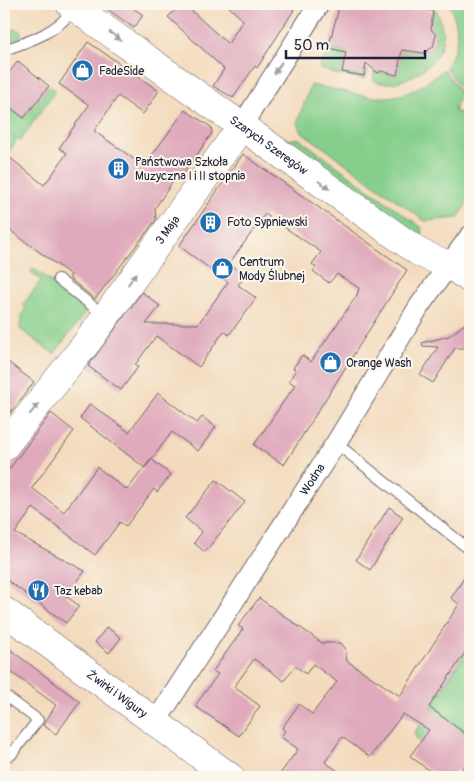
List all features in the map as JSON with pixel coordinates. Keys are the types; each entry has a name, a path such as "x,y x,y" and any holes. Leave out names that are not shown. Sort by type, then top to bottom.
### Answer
{"street":[{"name":"Szarych Szeregów","path":"73,6 420,253 460,273"},
{"name":"3 Maja","path":"4,447 89,340 241,127 310,6"},
{"name":"Wodna","path":"155,723 336,443 420,305 460,273 470,236"},
{"name":"Żwirki i Wigury","path":"4,611 230,777"}],"lane":[{"path":"4,50 33,41 66,21 73,6"},
{"path":"58,280 95,308"},
{"path":"336,443 470,550"},
{"path":"4,695 38,720 11,755"}],"green space":[{"path":"449,4 470,4 470,95 467,98 446,67 454,51 457,36 453,12"},
{"path":"436,10 441,24 443,39 436,57 421,71 402,80 392,83 374,81 374,72 397,75 402,50 424,53 433,47 436,35 429,28 433,11"},
{"path":"4,27 21,31 21,37 4,43"},
{"path":"330,49 346,52 342,72 368,70 365,79 335,74 319,68"},
{"path":"444,69 466,101 458,99 454,111 470,117 470,198 458,218 425,221 302,132 297,123 311,85 365,96 395,96 426,83"},
{"path":"49,86 56,90 20,141 15,137 15,143 4,158 4,103 24,118"},
{"path":"298,138 421,227 423,242 281,142"},
{"path":"33,268 88,309 54,354 20,329 21,316 26,308 23,305 41,280 31,272"},
{"path":"470,645 470,737 449,722 420,743 414,734"}],"building":[{"path":"100,4 127,4 143,15 134,28"},
{"path":"181,4 184,4 228,44 243,20 226,4 286,4 294,10 257,68 255,66 233,98 213,86 224,69 168,17"},
{"path":"340,4 392,4 433,11 431,29 436,35 433,47 424,53 402,50 397,75 381,71 378,73 366,63 364,76 342,72 346,52 328,48"},
{"path":"88,42 159,91 143,114 118,96 94,131 144,166 185,110 211,127 212,133 180,179 176,177 155,208 156,220 95,299 69,278 71,275 4,226 4,153 44,185 54,172 67,153 59,148 89,105 59,84"},
{"path":"18,61 49,86 24,118 4,103 4,79"},
{"path":"243,154 407,270 284,465 254,445 295,385 289,381 296,370 293,368 302,355 311,362 357,295 359,288 337,274 329,283 313,271 316,267 312,264 321,252 265,214 229,264 245,276 238,285 256,298 229,335 224,331 199,367 156,336 135,365 138,367 121,390 88,366 142,292 160,306 146,324 198,324 228,282 179,246"},
{"path":"470,320 465,333 470,333 470,348 455,348 433,383 420,375 438,347 423,346 422,343 449,336"},
{"path":"4,359 34,382 4,421"},
{"path":"158,393 197,423 202,417 216,427 198,451 172,432 145,468 80,418 90,404 129,432"},
{"path":"51,413 74,431 32,488 64,512 97,467 127,490 151,459 171,475 157,492 154,489 126,526 120,522 95,555 33,508 15,533 85,571 66,596 79,606 66,623 4,578 4,476"},
{"path":"216,480 245,502 205,552 194,543 202,532 185,518"},
{"path":"389,507 403,517 370,570 356,560"},
{"path":"470,569 470,645 429,707 470,737 470,758 460,772 456,770 450,777 438,777 410,756 429,730 403,714 370,757 342,737 325,762 347,777 278,777 298,749 281,737 285,731 282,728 299,704 312,714 337,682 313,664 306,674 295,666 284,681 254,659 234,687 260,706 239,736 195,706 218,674 213,671 243,629 238,626 259,598 322,643 341,643 345,648 347,661 400,696 459,604 451,598"},
{"path":"107,627 121,638 109,653 95,642"},
{"path":"4,645 80,702 56,734 43,725 56,705 4,667"}],"place":[{"name":"FadeSide","path":"83,71"},
{"name":"Państwowa Szkoła Muzyczna I i II stopnia","path":"119,169"},
{"name":"Foto Sypniewski","path":"211,222"},
{"name":"Centrum Mody Ślubnej","path":"223,269"},
{"name":"Orange Wash","path":"330,363"},
{"name":"Taz kebab","path":"38,591"}]}
